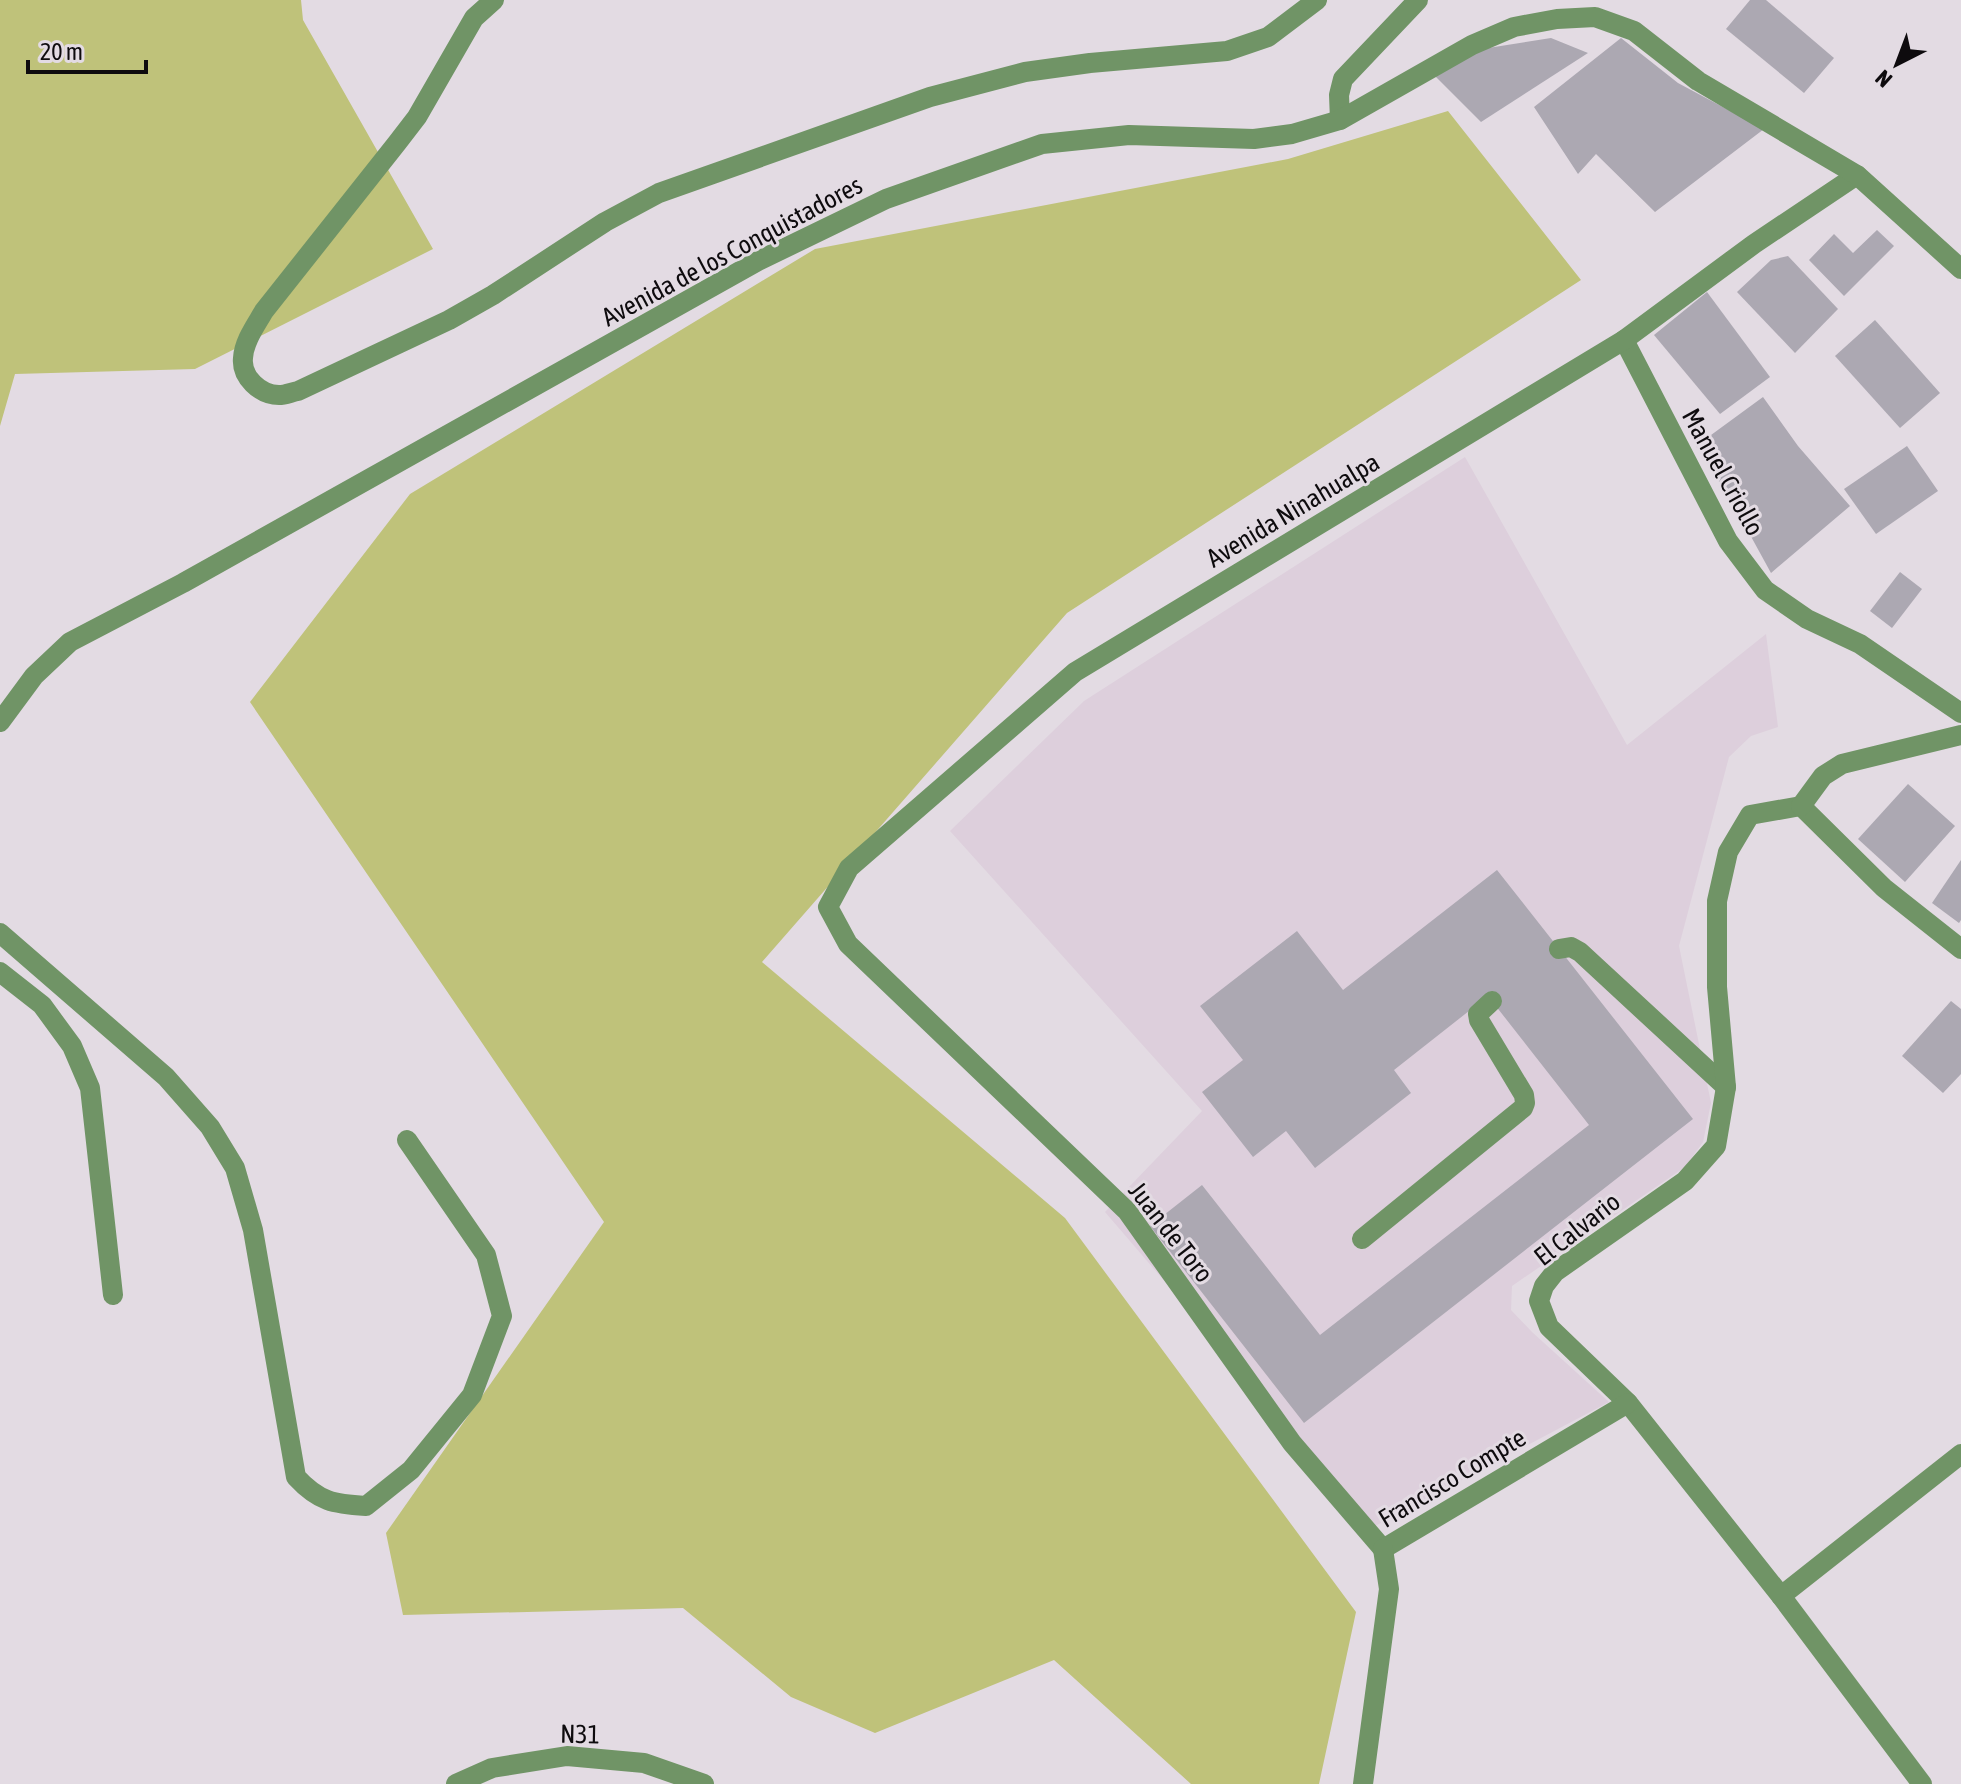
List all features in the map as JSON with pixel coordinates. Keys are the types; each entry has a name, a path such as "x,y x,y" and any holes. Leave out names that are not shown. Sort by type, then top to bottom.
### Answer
{"street":[{"path":"494,0 474,18 417,117 264,311 247,341 243,357 244,371 264,392 279,395 298,391 449,320 605,222 659,193 930,97 1025,72 1227,51 1268,37 1317,0"},
{"path":"1340,120 1339,95 1343,79 1418,0"},
{"name":"Avenida de los Conquistadores","path":"0,722 34,676 70,642 183,583 758,261 886,199 1042,144 1129,135 1254,139 1292,134 1340,120 1472,45 1514,27 1557,19 1595,17 1634,31 1698,81 1857,175 1961,269"},
{"name":"Avenida Ninahualpa","path":"848,944 828,907 849,868 1075,672 1624,340 1754,244 1857,175"},
{"name":"Manuel Criollo","path":"1624,340 1728,541 1765,590 1807,619 1860,644 1961,713"},
{"path":"1961,735 1842,764 1823,776 1801,806 1884,888 1961,949"},
{"name":"El Calvario","path":"1801,806 1750,815 1728,852 1717,901 1717,987 1726,1087 1716,1146 1685,1181 1555,1272 1544,1286 1539,1301 1549,1327 1628,1403 1781,1596 1922,1784"},
{"path":"0,933 166,1077 210,1127 235,1168 253,1230 296,1477 312,1495 337,1504 366,1506 411,1470 472,1395 502,1316 486,1255 407,1140"},
{"name":"Juan de Toro","path":"848,944 1127,1211 1292,1443 1383,1549"},
{"path":"1559,949 1571,947 1580,952 1726,1087"},
{"path":"0,972 42,1005 72,1046 90,1088 113,1295"},
{"path":"1362,1239 1523,1108 1524,1095 1479,1020 1478,1014 1492,1001"},
{"name":"Francisco Compte","path":"1363,1784 1389,1589 1383,1549 1628,1403"},
{"path":"1781,1596 1961,1454"},
{"name":"N31","path":"456,1784 492,1768 567,1756 644,1763 704,1784"}],"shaded area":[{"path":"1465,457 1627,745 1766,634 1778,727 1751,736 1729,757 1679,946 1711,1103 1703,1142 1685,1167 1512,1286 1511,1310 1609,1402 1375,1526 1105,1212 1202,1111 950,831 1084,701"}],"green space":[{"path":"0,0 301,0 303,20 433,249 195,369 15,374 0,426"},
{"path":"1448,111 1581,280 1067,613 762,962 1065,1218 1356,1612 1319,1784 1191,1784 1054,1660 875,1733 791,1697 683,1608 403,1615 386,1533 604,1222 250,702 410,494 815,249 1288,159"}],"building":[{"path":"1750,0 1766,0 1834,58 1804,93 1726,29"},
{"path":"1551,38 1588,53 1481,122 1432,73 1469,51"},
{"path":"1621,38 1678,83 1764,129 1655,212 1596,154 1578,174 1534,107"},
{"path":"1877,230 1894,246 1844,296 1809,260 1834,234 1853,253"},
{"path":"1788,256 1838,309 1795,353 1737,292 1771,260"},
{"path":"1707,292 1770,377 1720,414 1654,335"},
{"path":"1875,320 1940,393 1900,428 1835,356"},
{"path":"1763,397 1798,446 1850,506 1771,573 1731,500 1696,446"},
{"path":"1907,446 1938,491 1876,534 1844,489"},
{"path":"1900,572 1922,589 1892,628 1870,611"},
{"path":"1908,784 1955,826 1905,882 1858,839"},
{"path":"1961,860 1961,920 1959,923 1932,903"},
{"path":"1497,870 1693,1119 1304,1423 1150,1226 1202,1185 1320,1335 1589,1125 1488,996 1394,1070 1411,1093 1315,1168 1286,1131 1253,1157 1202,1092 1243,1060 1200,1006 1297,931 1343,990"},
{"path":"1951,1001 1961,1009 1961,1074 1943,1093 1902,1056"}]}
